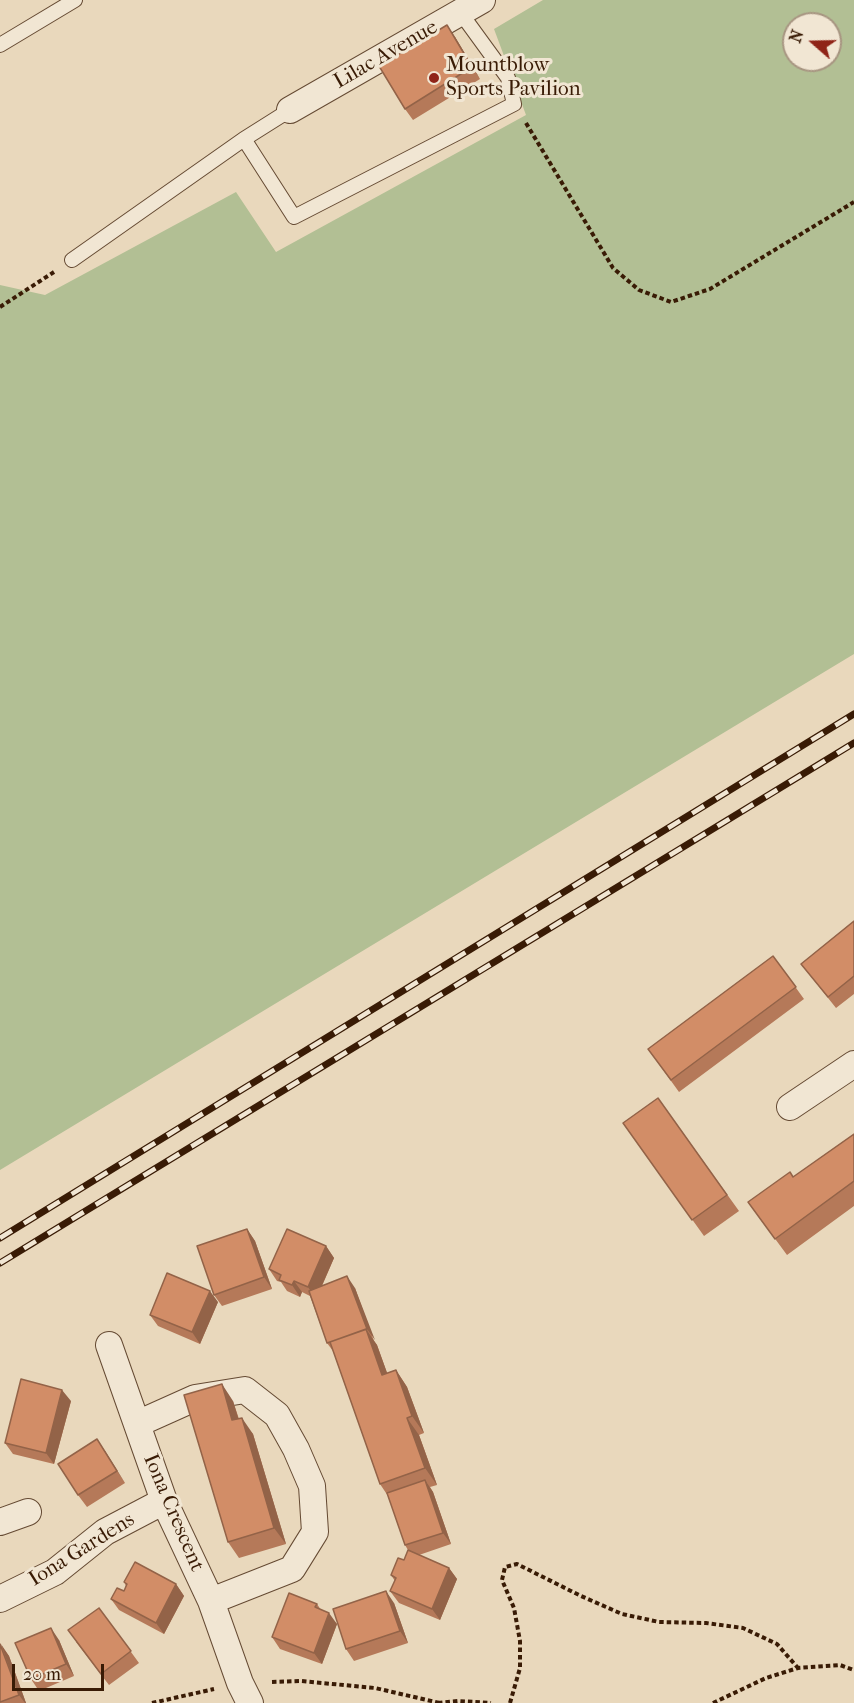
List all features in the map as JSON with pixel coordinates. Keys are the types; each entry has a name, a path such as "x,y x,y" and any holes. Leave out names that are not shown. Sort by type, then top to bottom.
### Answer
{"street":[{"name":"Lilac Avenue","path":"290,110 471,6"},
{"path":"790,1107 854,1064"},
{"name":"Iona Crescent","path":"109,1346 164,1501 211,1601 245,1693"},
{"path":"137,1424 195,1398 245,1390 277,1415 296,1449 312,1486 315,1532 292,1569 211,1601"},
{"name":"Iona Gardens","path":"0,1598 55,1572 105,1532 164,1501"},
{"path":"0,1522 28,1512"}],"lane":[{"path":"0,45 75,0"},
{"path":"244,140 294,217 514,105 508,78 471,6"},
{"path":"72,260 290,110"}],"path":[{"path":"514,105 613,268 639,290 671,302 710,289 854,202"},
{"path":"0,307 72,260"},
{"path":"510,1703 520,1668 520,1641 514,1608 502,1580 505,1567 517,1564 622,1614 659,1622 706,1623 742,1628 777,1644 798,1668"},
{"path":"713,1703 766,1678 798,1668 840,1665 854,1670"},
{"path":"152,1703 245,1693 301,1682 375,1688 439,1703 491,1703"}],"green space":[{"path":"543,0 854,0 854,654 0,1170 0,285 45,295 236,192 276,252 526,115 494,29"}],"building":[{"name":"Mountblow Sports Pavilion","path":"447,25 472,67 405,109 379,66"},
{"path":"854,921 854,976 828,997 801,964"},
{"path":"773,956 796,987 671,1080 648,1049"},
{"path":"658,1098 727,1195 692,1220 623,1123"},
{"path":"854,1134 854,1181 775,1239 748,1202 790,1172 793,1177"},
{"path":"247,1229 264,1277 214,1295 197,1246"},
{"path":"287,1229 326,1246 308,1287 294,1281 292,1285 279,1280 281,1275 269,1269"},
{"path":"167,1273 210,1291 192,1332 150,1315"},
{"path":"347,1276 367,1329 327,1343 309,1291"},
{"path":"366,1329 382,1375 396,1370 412,1416 407,1418 425,1468 380,1484 330,1342"},
{"path":"21,1379 62,1390 46,1453 5,1443"},
{"path":"222,1384 232,1420 242,1418 274,1528 228,1542 184,1395"},
{"path":"97,1439 117,1471 78,1495 58,1464"},
{"path":"425,1480 443,1533 405,1545 387,1493"},
{"path":"408,1550 449,1568 432,1609 390,1591 396,1578 391,1575 398,1558 404,1560"},
{"path":"135,1562 176,1584 156,1623 111,1599 117,1588 124,1591 127,1584 124,1582"},
{"path":"386,1591 400,1631 346,1649 333,1609"},
{"path":"289,1593 317,1604 315,1607 329,1613 314,1653 272,1637"},
{"path":"99,1608 131,1651 101,1674 68,1630"},
{"path":"51,1628 66,1664 31,1679 15,1643"},
{"path":"0,1644 19,1695 0,1702"}],"railway":[{"path":"0,1238 854,714"},
{"path":"0,1263 854,743"}],"place":[{"name":"Mountblow Sports Pavilion","path":"434,78"}]}
